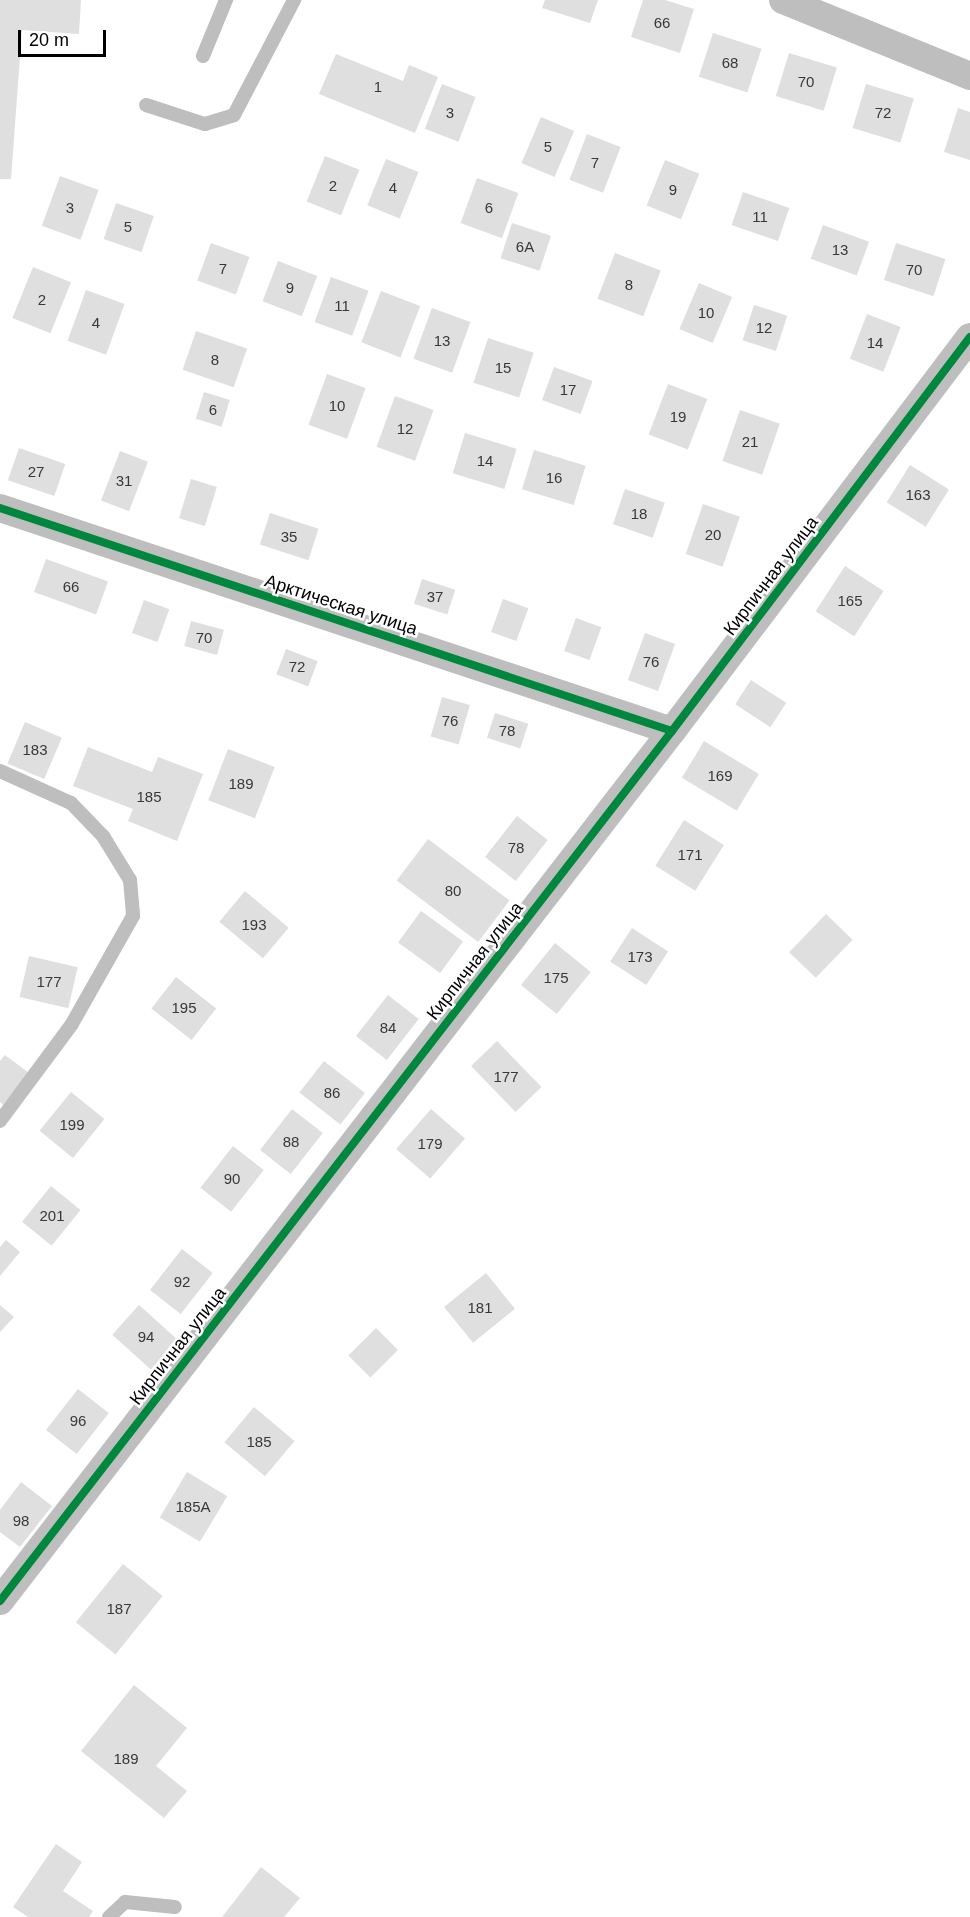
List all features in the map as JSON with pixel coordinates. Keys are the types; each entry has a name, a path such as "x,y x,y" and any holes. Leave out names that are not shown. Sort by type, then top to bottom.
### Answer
{"street":[{"path":"783,0 970,76"},
{"name":"Кирпичная улица","path":"0,1600 672,731 970,337"},
{"name":"Арктическая улица","path":"0,508 672,731"}],"lane":[{"path":"203,56 226,0"},
{"path":"146,105 205,124 234,115 294,0"},
{"path":"0,771 71,802 103,836 130,880 133,916 72,1024 0,1121"},
{"path":"109,1917 125,1902 175,1907"}],"building":[{"path":"0,0 81,0 79,34 22,30 11,179 0,179"},
{"path":"545,0 598,0 590,23 542,8"},
{"path":"643,0 665,0 694,9 680,53 631,37"},
{"path":"713,33 762,49 747,93 699,77"},
{"path":"789,53 837,68 824,111 776,96"},
{"path":"336,54 403,81 409,65 438,77 415,133 319,94"},
{"path":"442,84 476,97 458,142 425,129"},
{"path":"866,84 914,99 900,143 853,128"},
{"path":"958,108 970,112 970,160 944,152"},
{"path":"541,117 574,131 555,177 521,163"},
{"path":"587,134 621,147 603,193 569,180"},
{"path":"325,156 359,170 341,215 307,201"},
{"path":"386,159 418,172 400,218 367,205"},
{"path":"665,160 699,174 681,219 647,205"},
{"path":"60,176 99,190 80,240 42,226"},
{"path":"477,178 518,193 502,238 461,223"},
{"path":"743,192 789,208 778,241 732,225"},
{"path":"116,203 154,216 141,252 104,239"},
{"path":"512,223 551,236 540,271 501,258"},
{"path":"823,225 869,242 857,276 811,259"},
{"path":"211,243 250,257 236,295 197,281"},
{"path":"896,243 945,259 933,296 884,280"},
{"path":"615,253 661,271 643,316 597,299"},
{"path":"278,261 317,276 302,316 263,301"},
{"path":"33,267 71,282 50,333 12,318"},
{"path":"331,277 369,291 352,336 315,322"},
{"path":"699,283 732,297 713,343 679,329"},
{"path":"86,290 125,304 106,355 68,341"},
{"path":"381,291 420,306 401,357 361,342"},
{"path":"754,305 787,316 776,351 743,340"},
{"path":"432,308 471,322 452,373 414,359"},
{"path":"867,314 901,327 883,372 850,359"},
{"path":"196,331 247,349 234,387 183,370"},
{"path":"488,338 534,353 519,398 473,383"},
{"path":"554,367 593,381 581,414 542,400"},
{"path":"327,374 366,388 347,439 309,425"},
{"path":"668,384 707,399 688,449 649,434"},
{"path":"204,392 230,400 222,427 196,419"},
{"path":"395,396 434,410 415,461 377,447"},
{"path":"740,410 780,424 762,475 722,461"},
{"path":"465,433 517,449 504,489 453,473"},
{"path":"19,448 65,464 54,496 8,480"},
{"path":"534,450 586,466 574,505 522,489"},
{"path":"120,451 148,462 129,511 101,500"},
{"path":"910,465 949,489 926,527 887,502"},
{"path":"191,479 217,487 205,526 179,518"},
{"path":"625,489 665,503 653,538 613,524"},
{"path":"703,504 740,517 723,567 686,554"},
{"path":"270,513 319,529 308,560 260,544"},
{"path":"46,559 108,582 96,614 34,592"},
{"path":"845,566 884,591 854,636 816,611"},
{"path":"422,579 455,590 447,615 414,604"},
{"path":"503,599 528,608 516,641 491,632"},
{"path":"144,600 169,609 157,642 132,633"},
{"path":"576,618 601,627 589,660 564,651"},
{"path":"191,621 224,630 217,655 184,646"},
{"path":"645,633 675,644 658,691 628,680"},
{"path":"286,649 318,661 308,686 276,674"},
{"path":"751,680 786,703 770,727 735,704"},
{"path":"442,697 470,705 459,744 431,736"},
{"path":"495,713 528,724 520,749 487,738"},
{"path":"25,722 62,738 44,779 7,763"},
{"path":"704,741 759,774 737,811 682,778"},
{"path":"88,747 152,772 158,757 203,774 177,841 128,821 133,809 73,786"},
{"path":"228,749 275,767 255,818 208,800"},
{"path":"517,816 548,840 516,881 485,857"},
{"path":"684,820 724,845 695,891 655,866"},
{"path":"428,839 509,900 478,942 397,881"},
{"path":"245,891 289,928 263,958 219,922"},
{"path":"421,911 463,942 440,973 398,943"},
{"path":"826,914 853,940 816,978 789,952"},
{"path":"632,928 668,951 646,985 610,962"},
{"path":"555,943 591,972 557,1014 521,985"},
{"path":"29,956 78,967 68,1008 20,997"},
{"path":"176,977 216,1008 192,1040 151,1009"},
{"path":"388,995 419,1019 387,1060 356,1036"},
{"path":"497,1041 541,1087 516,1112 471,1066"},
{"path":"5,1055 29,1073 3,1105 0,1102 0,1061"},
{"path":"324,1061 365,1093 340,1125 299,1093"},
{"path":"71,1092 104,1119 73,1158 40,1131"},
{"path":"292,1109 323,1133 291,1174 260,1150"},
{"path":"431,1109 465,1139 430,1179 396,1149"},
{"path":"233,1146 264,1170 231,1212 200,1188"},
{"path":"51,1186 81,1210 52,1246 22,1222"},
{"path":"6,1240 20,1252 0,1276 0,1247"},
{"path":"182,1249 213,1273 181,1314 150,1290"},
{"path":"486,1273 515,1309 473,1343 444,1307"},
{"path":"0,1305 14,1317 0,1332"},
{"path":"139,1305 178,1340 151,1370 112,1335"},
{"path":"376,1328 398,1350 370,1377 348,1356"},
{"path":"78,1389 109,1413 77,1454 46,1430"},
{"path":"254,1407 295,1441 265,1476 224,1442"},
{"path":"187,1472 227,1496 200,1542 160,1517"},
{"path":"21,1482 52,1506 20,1547 0,1532 0,1510"},
{"path":"123,1564 163,1596 115,1654 76,1622"},
{"path":"134,1685 187,1728 156,1766 187,1791 164,1818 81,1751"},
{"path":"56,1844 82,1862 63,1891 93,1911 89,1917 28,1917 13,1907"},
{"path":"261,1867 300,1898 284,1917 222,1917"}],"cycle path":[{"path":"0,1601 672,731 970,337"},
{"path":"0,508 672,731"}]}
